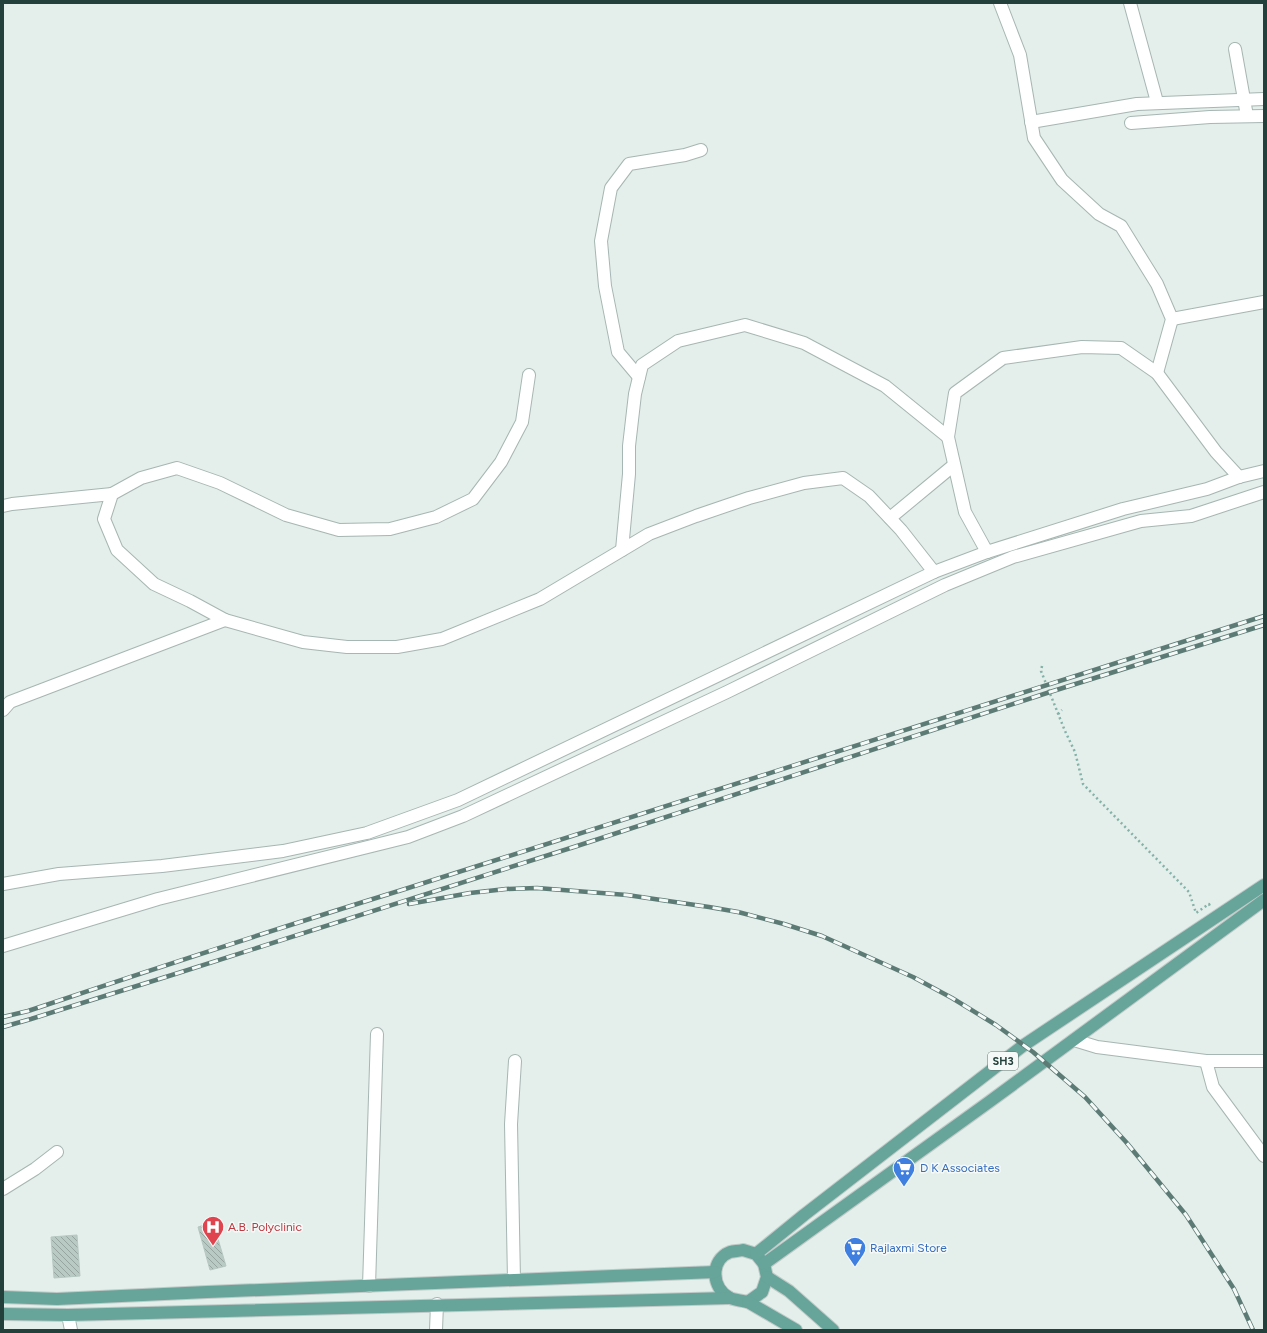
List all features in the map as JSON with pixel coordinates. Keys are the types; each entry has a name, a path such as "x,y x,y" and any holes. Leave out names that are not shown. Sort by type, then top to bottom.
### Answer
{"main road":[{"name":"SH3","path":"756,1254 804,1215 1024,1045 1264,885"},
{"name":"SH3","path":"764,1264 1074,1040 1264,900"},
{"path":"1234,904 1244,915"},
{"path":"730,1298 718,1288 714,1272 720,1260 730,1252 743,1250 756,1254 764,1264 767,1277 762,1292 748,1302"},
{"path":"3,1297 57,1299 714,1272"},
{"path":"767,1277 789,1291 833,1330"},
{"path":"3,1314 68,1315 437,1304 730,1298 748,1302 796,1330"}],"street":[{"path":"1000,3 1020,55 1034,138 1062,180 1099,214 1121,226 1157,284 1172,319 1157,373"},
{"path":"1130,3 1157,102"},
{"path":"1235,49 1247,116"},
{"path":"1031,122 1157,102 1264,99"},
{"path":"1131,123 1210,116 1264,116"},
{"path":"639,377 618,352 605,286 602,241 611,188 629,164 685,155 702,150"},
{"path":"1172,319 1264,302"},
{"path":"622,550 634,394 642,364 678,341 745,326 804,344 885,386 948,436"},
{"path":"987,552 965,512 948,436 955,393 1003,358 1082,346 1121,348 1157,373 1216,452 1238,477"},
{"path":"3,506 112,494 141,478 177,468 220,483 286,515 339,530 390,529 436,517 473,499 501,462 522,422 529,375"},
{"path":"890,518 954,465"},
{"path":"3,884 59,874 162,866 283,851 367,833 458,800 934,572 987,552 1123,508 1207,488 1238,477 1264,471"},
{"path":"112,494 104,519 117,550 154,584 225,620 303,642 347,647 398,647 442,639 540,599 649,534 749,498 804,483 843,478 869,496 890,518 934,572"},
{"path":"3,946 158,899 408,837 463,816 727,692 945,585 1013,557 1141,521 1191,516 1264,492"},
{"path":"3,710 10,702 225,620"},
{"path":"369,1286 377,1034"},
{"path":"1074,1040 1097,1047 1206,1060 1264,1061"},
{"path":"1206,1060 1213,1087 1264,1156"},
{"path":"514,1280 511,1124 515,1061"},
{"path":"3,1189 35,1169 58,1152"},
{"path":"436,1330 437,1304"},
{"path":"68,1315 71,1330"}],"path":[{"path":"1042,666 1041,671 1075,752 1083,784 1189,892 1196,913"},
{"path":"1058,714 1062,710"}],"building":[{"path":"213,1222 226,1266 210,1270 198,1227"},
{"path":"77,1235 80,1276 54,1278 51,1237"}],"railway":[{"path":"3,1017 28,1011 169,964 1264,616"},
{"path":"3,1027 172,975 577,846 1050,692 1264,625"},
{"path":"409,904 470,893 506,889 537,888 627,895 738,912 784,924 822,936 913,977 952,998 996,1025 1033,1052 1085,1097 1126,1142 1186,1215 1234,1289 1253,1330"}],"place":[{"name":"D K Associates","path":"904,1188"},
{"name":"A.B. Polyclinic","path":"213,1246"},
{"name":"Rajlaxmi Store","path":"855,1268"}]}
